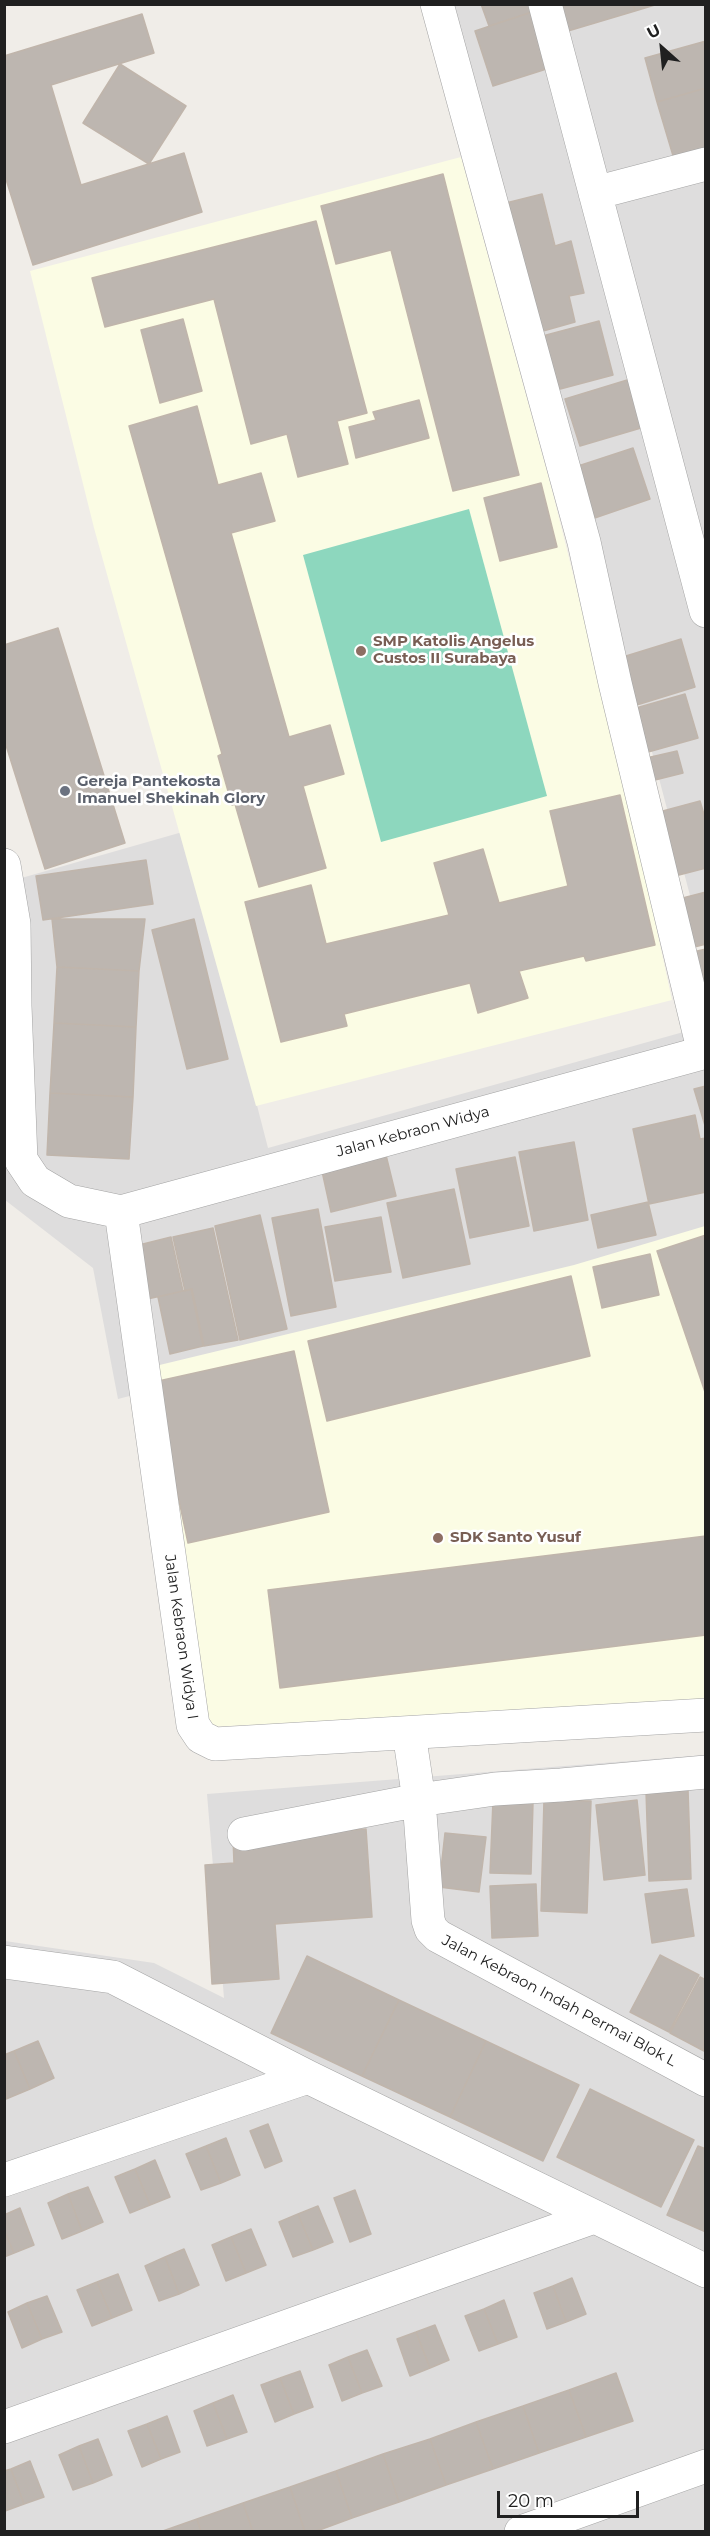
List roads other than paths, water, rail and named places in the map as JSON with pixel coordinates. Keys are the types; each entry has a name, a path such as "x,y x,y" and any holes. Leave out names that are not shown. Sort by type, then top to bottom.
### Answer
{"street":[{"path":"437,4 584,542 615,683 705,1052"},
{"path":"545,4 705,611"},
{"path":"595,194 705,164"},
{"path":"4,865 14,924 21,1161 35,1181 69,1201 121,1212"},
{"name":"Jalan Kebraon Widya","path":"121,1212 705,1052"},
{"name":"Jalan Kebraon Widya I","path":"121,1212 193,1725 201,1737 215,1744 705,1715"},
{"name":"Jalan Kebraon Indah Permai Blok L","path":"409,1733 419,1800 428,1920 431,1929 438,1936 705,2080"},
{"path":"244,1834 419,1800 495,1789 705,1772"},
{"path":"4,1962 113,1977 308,2077 705,2271"},
{"path":"4,2180 308,2077"},
{"path":"4,2427 594,2217"},
{"path":"521,2532 705,2466"}],"place":[{"name":"SMP Katolis Angelus Custos II Surabaya","path":"361,651"},
{"name":"Gereja Pantekosta Imanuel Shekinah Glory","path":"65,791"},
{"name":"SDK Santo Yusuf","path":"438,1538"}]}
